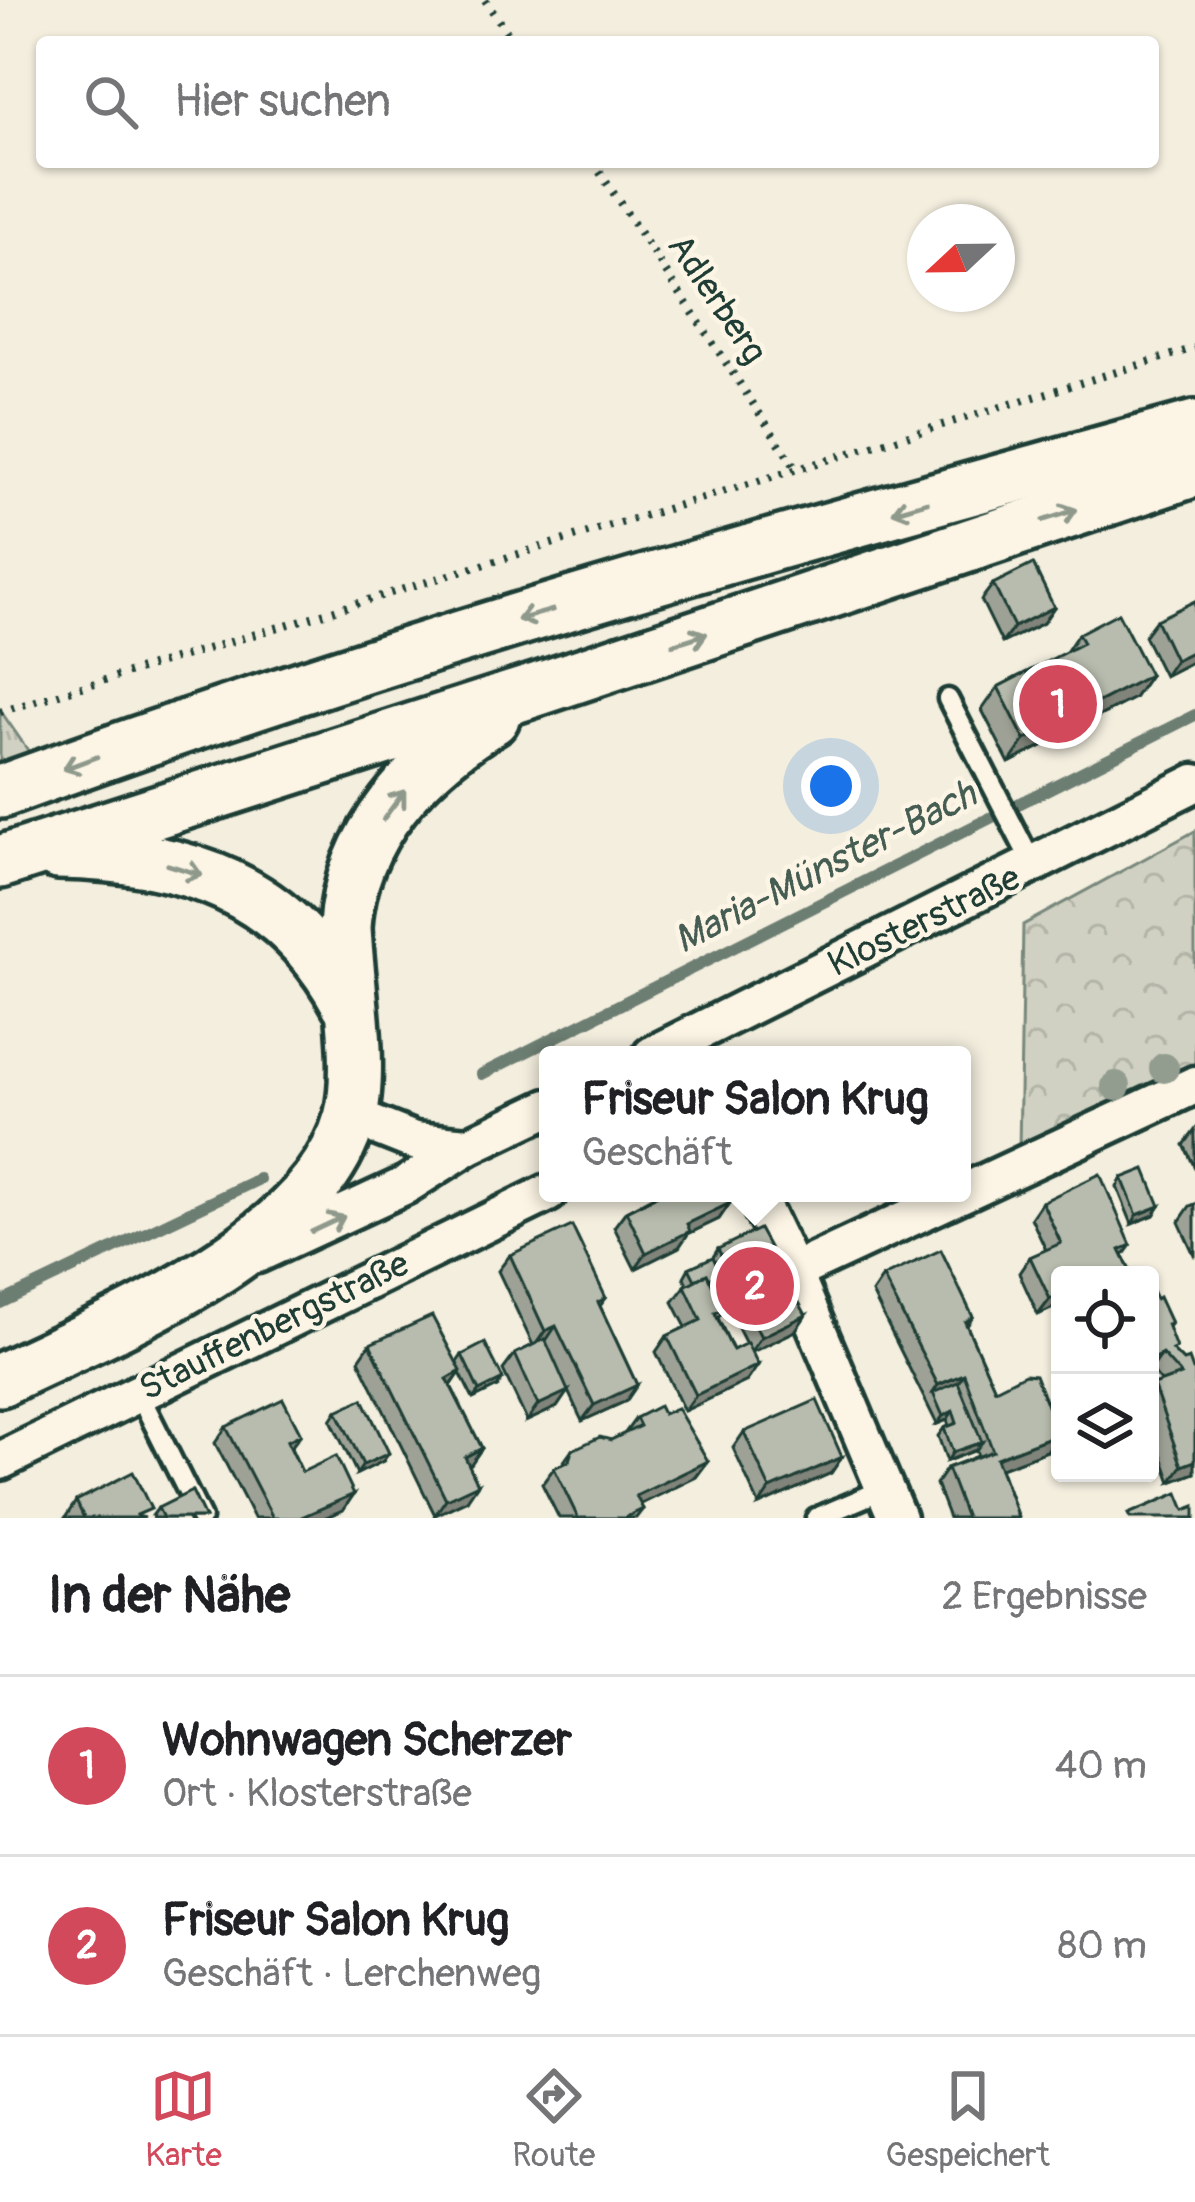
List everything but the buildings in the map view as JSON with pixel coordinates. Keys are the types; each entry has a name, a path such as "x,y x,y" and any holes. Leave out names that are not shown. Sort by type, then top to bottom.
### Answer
{"main road":[{"path":"0,792 428,646 1195,427"},
{"path":"14,858 1195,470"},
{"path":"0,1380 220,1269 264,1236 301,1199 336,1149 351,1117 354,1087 346,910 374,834 398,796 454,742 539,689"},
{"path":"14,858 112,854 153,861 226,884 307,941 350,1008"}],"street":[{"name":"Klosterstraße","path":"683,1046 1195,784"},
{"path":"971,1189 1195,1085"},
{"path":"220,1269 406,1185 468,1146 539,1112"},
{"path":"351,1117 414,1141 468,1146"},
{"name":"Stauffenbergstraße","path":"0,1461 539,1197"},
{"path":"759,1202 890,1503"},
{"path":"793,1272 943,1202"}],"lane":[{"path":"948,699 1034,867"},
{"path":"138,1392 201,1518"},
{"path":"816,1518 890,1503"}],"path":[{"path":"485,0 509,36"},
{"name":"Adlerberg","path":"597,168 795,467"},
{"path":"0,712 1195,348"}],"green space":[{"path":"0,710 29,752 0,761"},
{"path":"1195,831 1195,1068 1019,1151 1023,925"}],"waterway":[{"name":"Maria-Münster-Bach","path":"482,1074 1195,715"},
{"name":"Maria-Münster-Bach","path":"0,1303 259,1179"}],"place":[{"name":"Wohnwagen Scherzer","path":"1058,704"},
{"name":"Friseur Salon Krug","path":"755,1286"}]}
